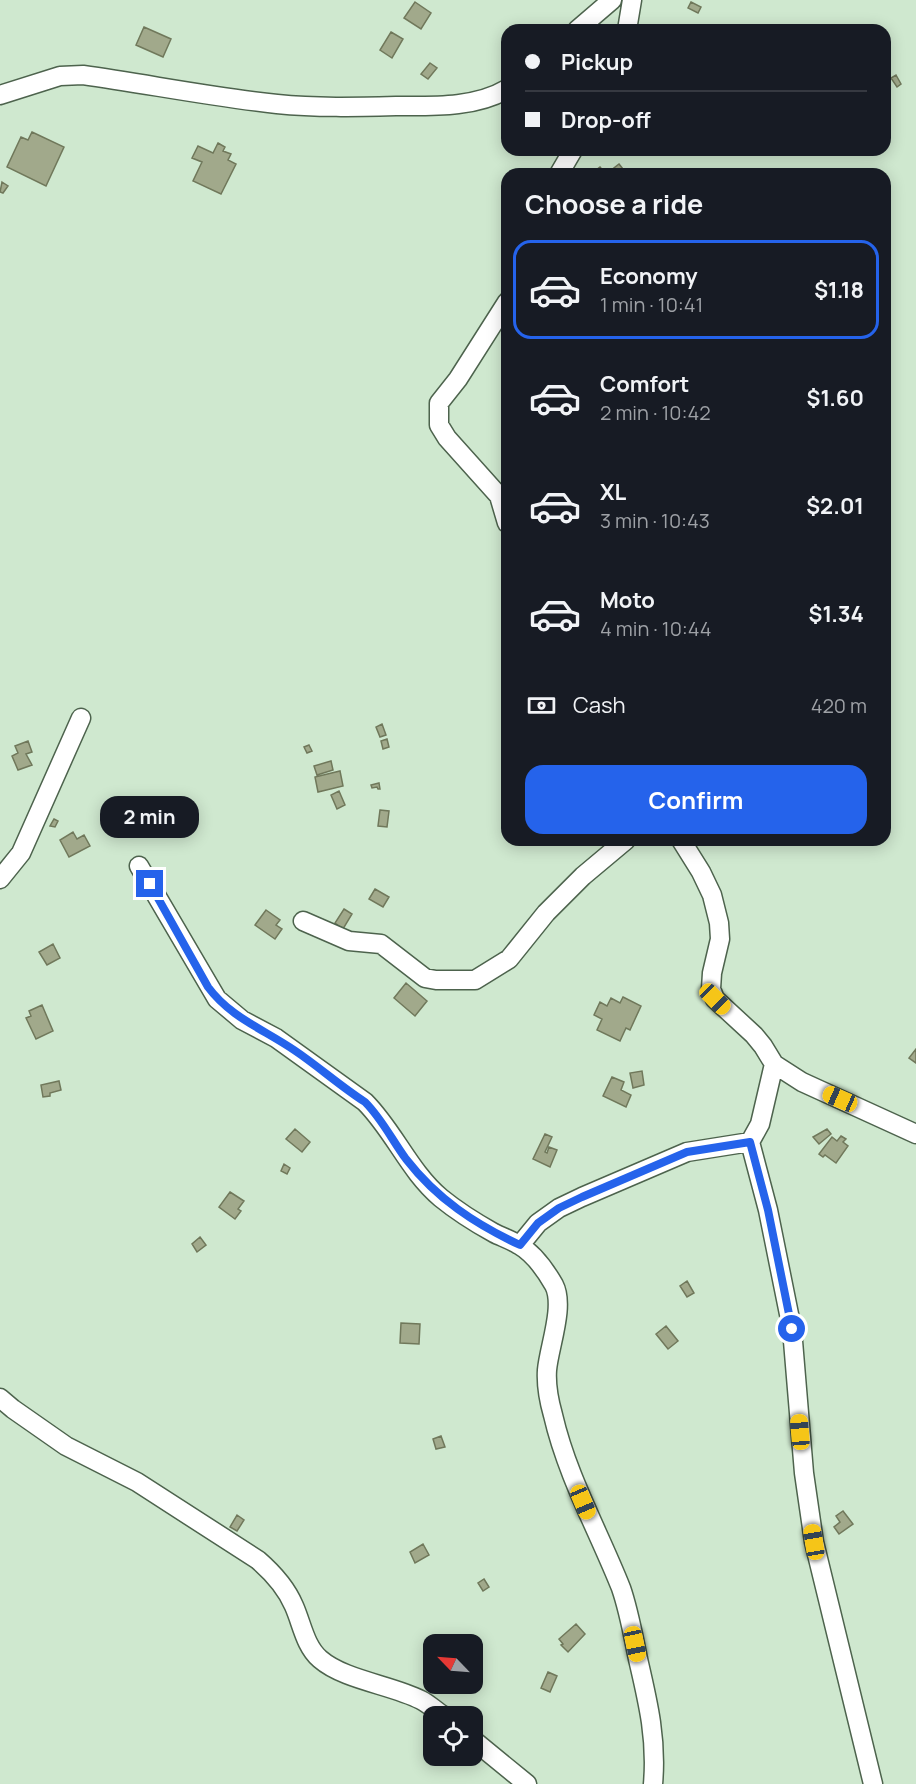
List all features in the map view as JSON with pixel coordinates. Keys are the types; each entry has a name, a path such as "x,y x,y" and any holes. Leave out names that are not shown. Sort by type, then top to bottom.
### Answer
{"street":[{"path":"584,24 612,0"},
{"path":"628,24 632,0"},
{"path":"0,95 60,76 83,75 275,104 313,107 439,106 483,99 501,92"},
{"path":"501,311 458,379 439,403 439,425 447,438 499,496 501,503"},
{"path":"0,879 21,854 81,718"},
{"path":"303,921 349,941 381,944 424,978 475,980 509,959 546,913 583,876 619,846"},
{"path":"685,846 712,895 719,923 720,939 712,973 711,989 715,999 764,1046 774,1065 802,1082 916,1134"},
{"path":"139,866 217,999 242,1020 285,1044 365,1102 376,1113 406,1159 440,1197 495,1233 520,1245 544,1269 556,1289 556,1312 547,1371 548,1396 556,1429 575,1481 621,1590 631,1623 652,1719 655,1744 653,1784"},
{"path":"774,1065 760,1124 750,1142 768,1210 792,1329 804,1473 814,1542 873,1784"},
{"path":"520,1245 538,1223 559,1208 582,1197 687,1152 750,1142"},
{"path":"0,1398 66,1446 137,1482 258,1560 285,1589 305,1638 312,1651 321,1660 339,1670 423,1700 431,1706"},
{"path":"483,1748 527,1784"}],"building":[{"path":"415,2 431,13 421,29 404,18"},
{"path":"691,2 701,7 698,13 688,8"},
{"path":"144,27 171,39 163,57 136,45"},
{"path":"391,32 403,39 392,58 380,50"},
{"path":"430,63 437,68 428,79 421,74"},
{"path":"896,75 901,84 897,87 891,78"},
{"path":"32,132 64,147 46,186 7,167 21,137 28,140"},
{"path":"218,143 225,147 223,151 231,154 228,160 236,164 221,194 193,181 202,162 192,158 198,146 213,153"},
{"path":"2,182 8,186 3,193 0,192"},
{"path":"382,724 386,735 380,737 376,727"},
{"path":"387,739 389,747 383,749 381,741"},
{"path":"28,741 32,752 26,754 32,765 18,770 12,756 18,753 15,746"},
{"path":"309,745 312,751 307,753 304,747"},
{"path":"331,761 333,770 317,775 314,766"},
{"path":"340,771 343,786 318,792 315,777"},
{"path":"379,783 380,789 372,788 371,785"},
{"path":"339,791 345,805 337,809 331,795"},
{"path":"380,810 389,811 387,827 378,826"},
{"path":"54,819 58,821 55,827 50,826"},
{"path":"73,832 77,839 84,835 90,846 69,857 60,840"},
{"path":"375,889 389,897 383,907 369,899"},
{"path":"344,909 352,914 343,929 335,923"},
{"path":"266,910 280,920 276,925 282,929 275,939 255,925"},
{"path":"53,944 60,958 47,965 39,952"},
{"path":"406,983 427,1001 415,1016 394,998"},
{"path":"623,997 641,1006 630,1030 626,1028 620,1041 597,1030 602,1019 594,1015 600,1002 607,1006 611,998 620,1003"},
{"path":"42,1005 53,1031 36,1039 26,1018 31,1016 29,1011"},
{"path":"916,1049 916,1063 909,1058"},
{"path":"642,1071 644,1085 633,1088 630,1073"},
{"path":"612,1077 624,1082 621,1090 631,1095 626,1107 603,1096"},
{"path":"59,1081 61,1090 43,1097 41,1085"},
{"path":"295,1129 310,1142 302,1152 286,1139"},
{"path":"827,1129 831,1134 819,1144 813,1137"},
{"path":"545,1134 552,1137 545,1152 547,1153 549,1147 557,1150 550,1167 533,1159"},
{"path":"841,1136 846,1139 843,1142 848,1146 836,1163 825,1155 823,1157 819,1154 832,1137 837,1141"},
{"path":"284,1164 290,1168 287,1174 281,1171"},
{"path":"230,1192 244,1201 235,1219 219,1207"},
{"path":"200,1237 206,1245 197,1252 192,1244"},
{"path":"687,1281 694,1293 687,1297 680,1286"},
{"path":"401,1323 420,1324 419,1344 400,1343"},
{"path":"666,1326 678,1341 668,1349 656,1334"},
{"path":"441,1436 445,1447 436,1449 433,1439"},
{"path":"843,1511 853,1524 839,1534 834,1527 840,1522 836,1516"},
{"path":"237,1515 244,1520 237,1531 230,1527"},
{"path":"423,1544 429,1555 415,1563 410,1552"},
{"path":"484,1579 489,1587 483,1591 478,1583"},
{"path":"576,1624 585,1634 568,1652 559,1639"},
{"path":"548,1672 557,1676 550,1692 541,1688"}],"route":[{"path":"150,884 217,999 242,1020 276,1038 365,1102 376,1113 406,1159 440,1197 495,1233 520,1245 538,1223 559,1208 582,1197 687,1152 750,1142 768,1210 792,1329"}]}
